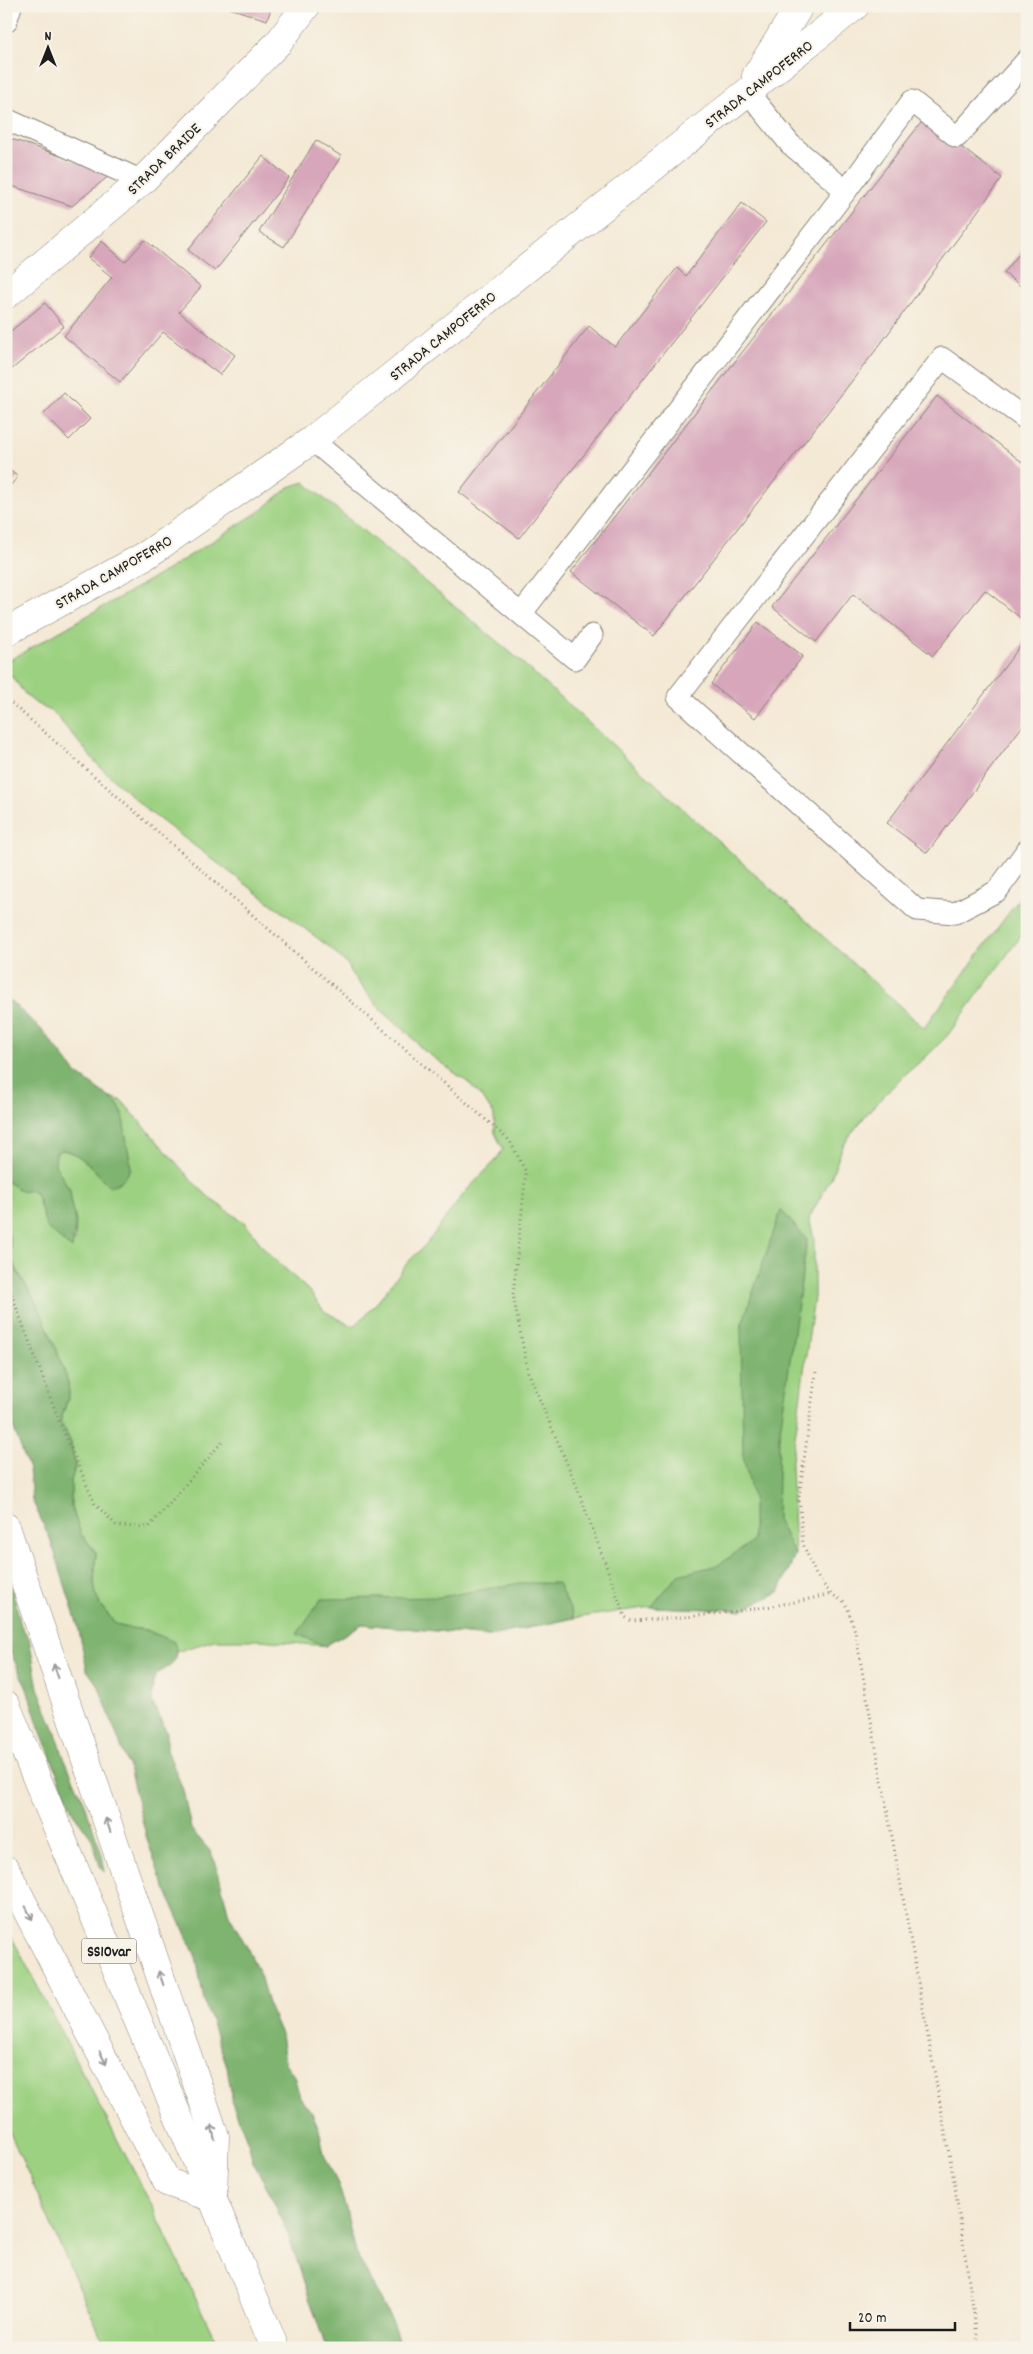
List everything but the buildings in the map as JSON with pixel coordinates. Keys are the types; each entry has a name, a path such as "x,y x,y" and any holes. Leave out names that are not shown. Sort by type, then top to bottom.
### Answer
{"main road":[{"name":"STRADA BRAIDE","path":"6,295 142,181 279,42 306,6"},
{"path":"747,92 796,10 796,6"},
{"name":"STRADA CAMPOFERRO","path":"6,632 148,554 312,440 855,6"},
{"path":"6,1528 215,2136 212,2198 167,2182 6,1870"},
{"name":"SS10var","path":"6,1705 275,2348"}],"lane":[{"path":"6,22 11,6"},
{"path":"522,614 846,191 912,101 957,137 1027,60"},
{"path":"747,92 790,144 846,191"},
{"path":"6,119 142,181"},
{"path":"1027,420 942,358 678,697 917,910 954,913 997,891 1027,850"},
{"path":"312,440 575,659 592,635"}],"path":[{"path":"6,695 10,702 510,1141 526,1172 513,1295 528,1372 577,1487 625,1617 631,1621 729,1613 763,1609 831,1594"},
{"path":"6,706 10,702"},
{"path":"6,1280 60,1422 95,1504 117,1526 149,1527 222,1442"},
{"path":"816,1372 800,1496 803,1544 816,1575 831,1594 843,1601 848,1609 855,1631 954,2181 979,2348"}],"green space":[{"path":"304,482 516,657 924,1028 1027,888 1027,928 947,1036 903,1076 870,1110 851,1134 842,1148 831,1178 809,1218 814,1239 814,1297 791,1467 795,1555 779,1592 741,1610 651,1607 574,1618 490,1636 362,1624 325,1646 260,1640 214,1640 176,1652 174,1642 146,1630 123,1627 116,1624 100,1605 94,1584 96,1552 81,1534 71,1506 71,1481 75,1467 71,1443 60,1423 69,1395 68,1382 39,1308 11,1259 10,1239 6,1227 6,1181 36,1193 47,1228 75,1242 76,1220 72,1209 70,1190 54,1165 56,1153 62,1150 76,1154 109,1186 122,1179 131,1168 121,1112 111,1097 122,1101 193,1182 212,1200 245,1223 266,1251 309,1291 324,1311 352,1326 357,1324 380,1299 408,1262 427,1243 465,1192 496,1160 503,1149 495,1133 494,1115 485,1101 470,1084 422,1049 410,1035 381,1010 350,972 349,966 328,946 147,810 98,765 54,713 35,703 26,695 9,673 8,661 164,572 263,509 289,487"},
{"path":"6,997 43,1031 76,1073 117,1103 122,1112 131,1168 119,1182 109,1186 76,1154 62,1150 56,1153 55,1165 70,1190 72,1209 76,1220 72,1249 47,1228 36,1193 31,1190 23,1192 6,1181"},
{"path":"781,1210 807,1240 779,1438 777,1519 795,1555 779,1592 741,1610 651,1607 678,1575 718,1565 753,1541 753,1498 743,1456 741,1327"},
{"path":"6,1227 14,1266 39,1308 68,1382 69,1395 60,1422 71,1443 75,1467 71,1481 71,1506 81,1534 96,1553 94,1584 96,1594 100,1605 116,1624 123,1627 146,1630 174,1642 176,1658 170,1666 157,1674 153,1682 152,1702 167,1733 167,1750 183,1790 191,1829 210,1851 216,1864 229,1915 260,1975 269,2007 281,2034 285,2063 294,2076 300,2097 312,2113 319,2129 324,2155 338,2184 346,2209 354,2249 393,2323 400,2348 326,2348 289,2237 269,2191 253,2162 248,2142 233,2105 227,2066 204,2001 196,1957 160,1877 147,1839 129,1768 99,1687 87,1670 78,1626 51,1541 32,1500 29,1470 6,1407"},
{"path":"6,1563 21,1626 29,1638 38,1688 64,1758 85,1804 102,1855 105,1872 100,1866 92,1839 73,1813 39,1727 27,1689 6,1642"},
{"path":"520,1583 558,1583 574,1618 490,1636 362,1624 325,1646 297,1634 321,1599 441,1597"},
{"path":"6,1926 154,2210 219,2348 106,2348 6,2124"}]}
